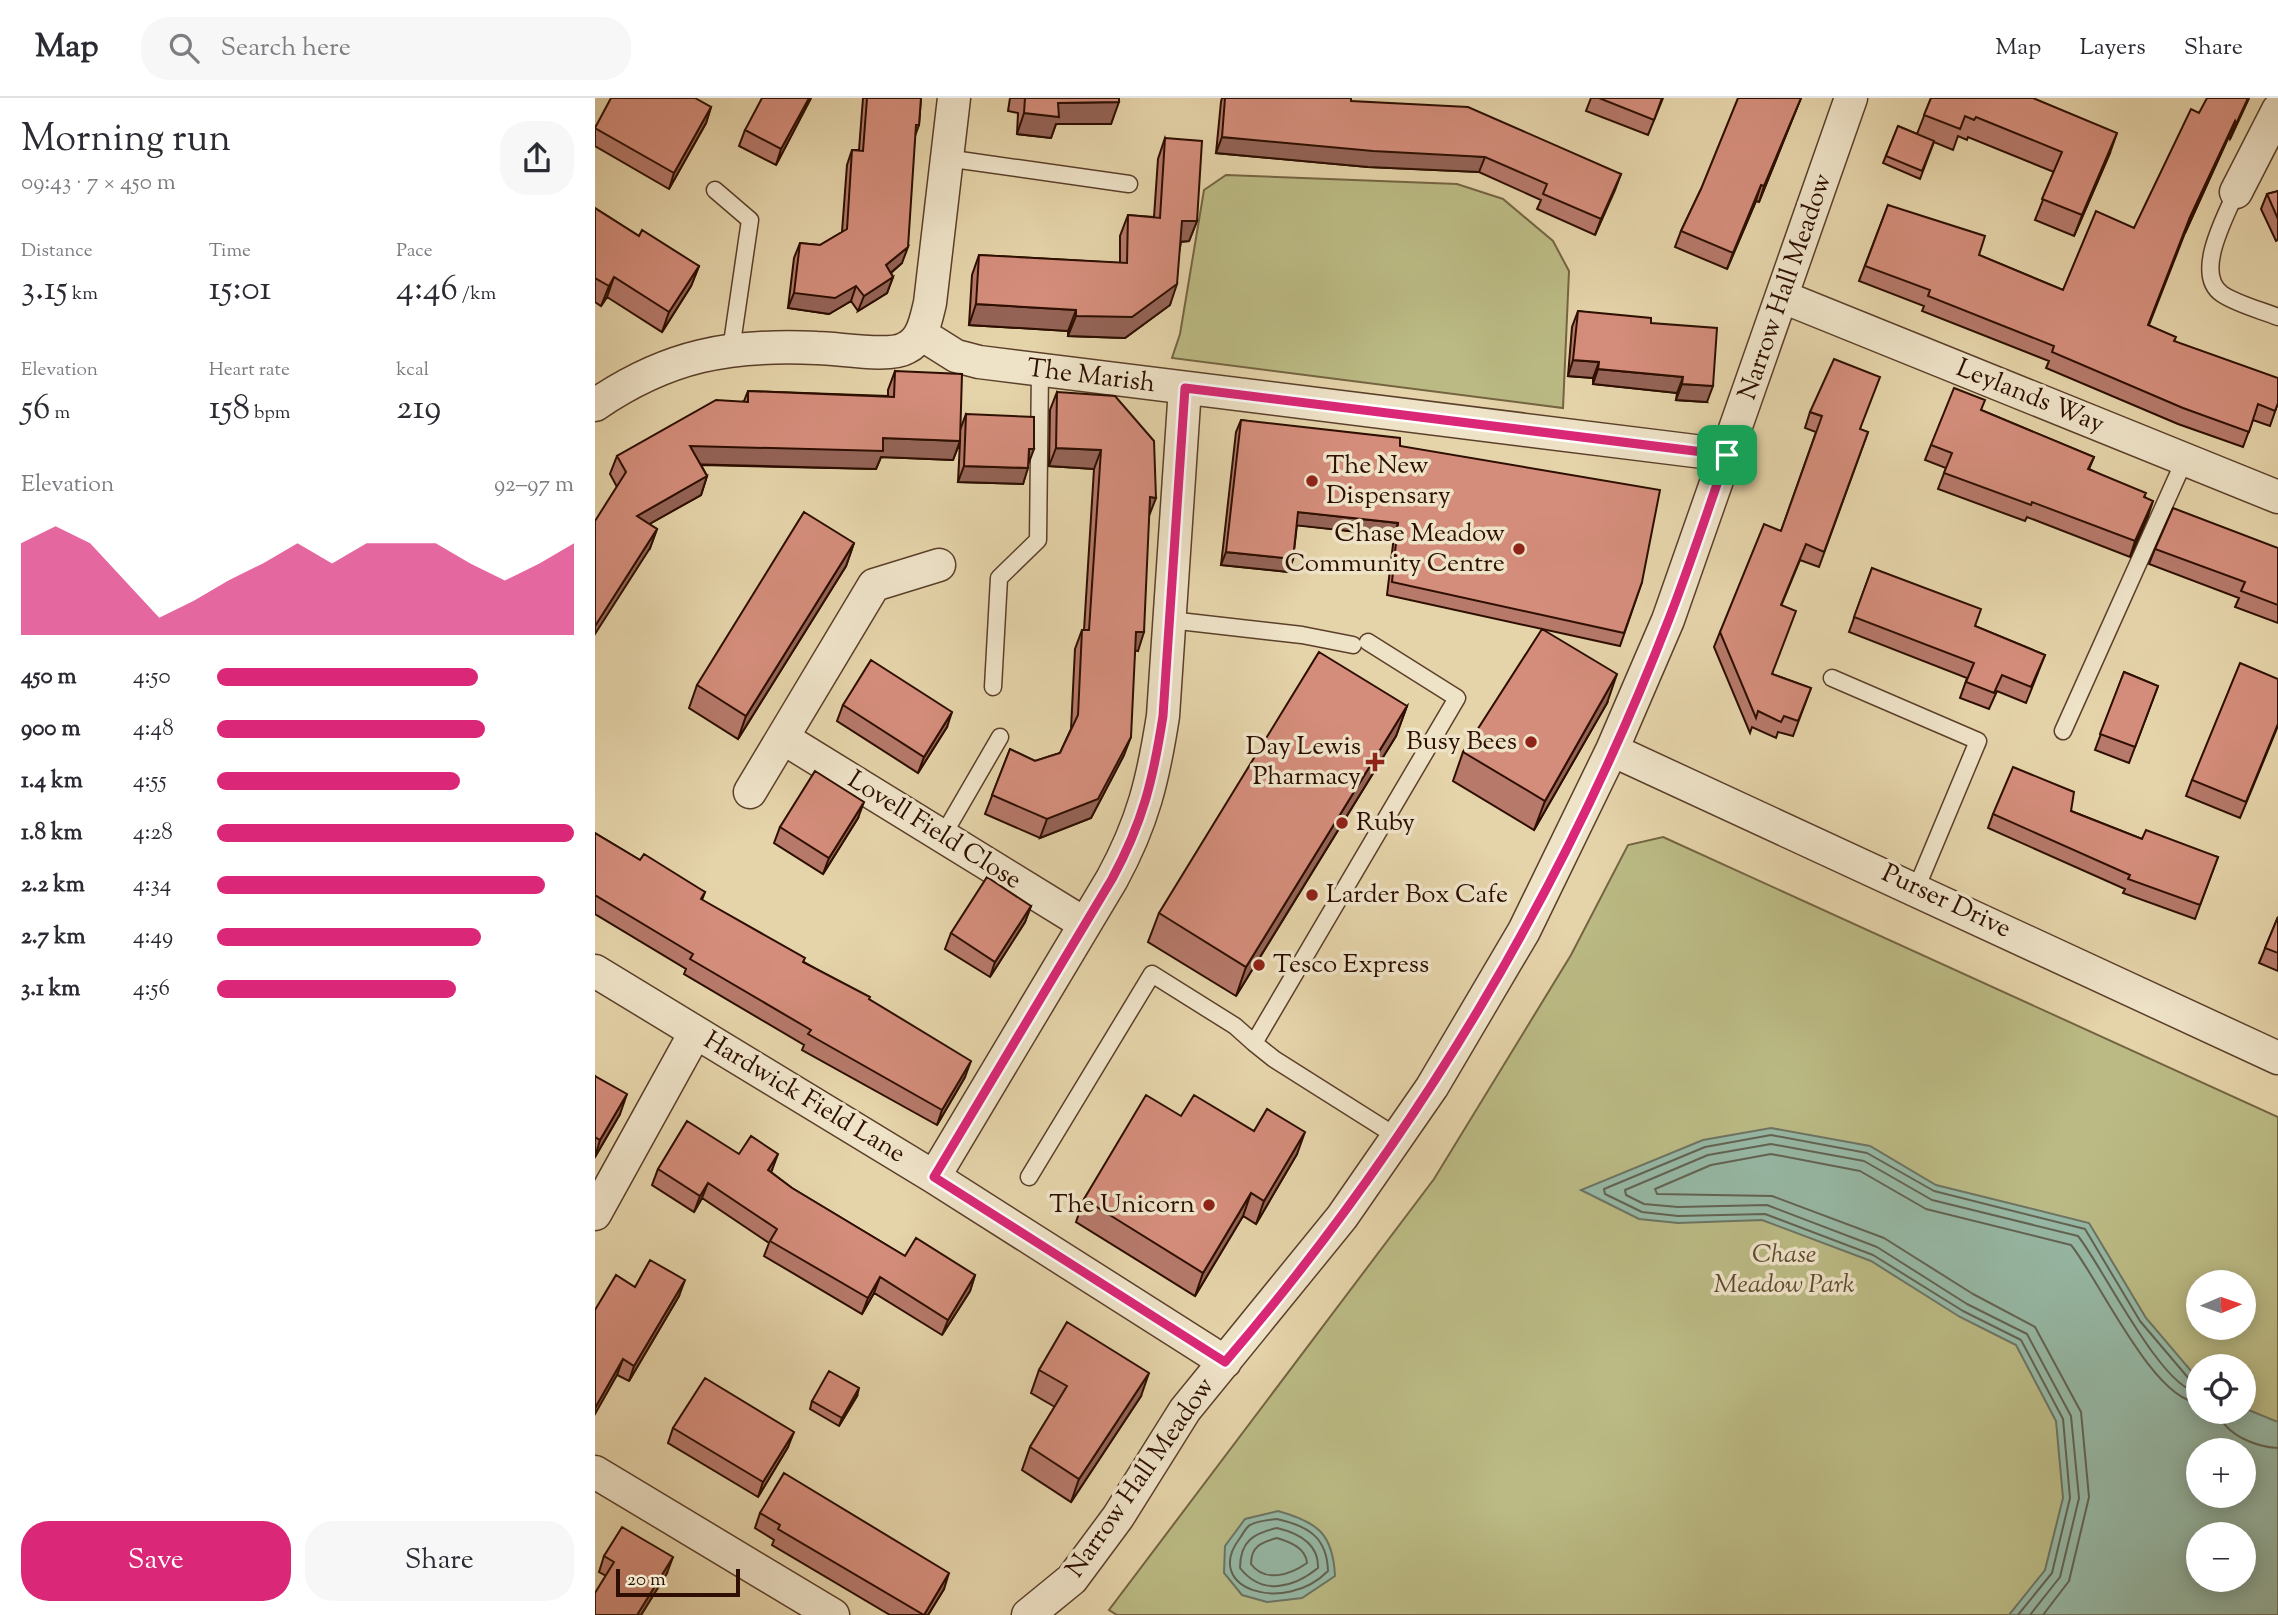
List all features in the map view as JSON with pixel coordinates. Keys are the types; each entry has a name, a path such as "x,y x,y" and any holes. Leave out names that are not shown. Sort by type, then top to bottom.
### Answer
{"street":[{"path":"601,390 710,352 814,348 894,352 913,344 921,334 930,303 954,98"},
{"name":"Narrow Hall Meadow","path":"1028,1615 1072,1580 1118,1517 1185,1410 1303,1268 1399,1138 1459,1043 1524,930 1612,750 1668,620 1851,98"},
{"path":"2236,192 2274,126"},
{"name":"Leylands Way","path":"1783,297 2278,497"},
{"name":"The Marish","path":"921,334 955,356 979,362 1727,455"},
{"path":"934,1177 1127,852 1148,796 1163,716 1185,388"},
{"path":"750,792 874,585 939,565"},
{"name":"Lovell Field Close","path":"783,738 1085,924"},
{"name":"Purser Drive","path":"1612,750 2278,1058"},
{"name":"Hardwick Field Lane","path":"595,971 934,1177 1225,1362"},
{"path":"595,1214 695,1033"},
{"path":"595,1472 832,1615"}],"lane":[{"path":"946,158 1129,184"},
{"path":"715,190 750,220 731,350"},
{"path":"2236,192 2213,246 2209,274 2220,293 2278,317"},
{"path":"993,687 999,578 1038,540 1040,370"},
{"path":"2063,731 2185,458"},
{"path":"1170,620 1361,644 1457,698 1254,1043"},
{"path":"1832,678 1978,741 1916,889"},
{"path":"942,837 1000,737"},
{"path":"1029,1177 1152,974 1235,1026 1274,1059 1399,1138"}],"green space":[{"path":"1226,175 1457,184 1503,199 1553,241 1569,271 1563,408 1172,358 1180,334 1204,190"},
{"name":"Chase Meadow Park","path":"1663,837 2278,1117 2278,1615 1117,1615 1109,1610 1434,1179 1571,955 1628,845"}],"water":[{"path":"1771,1128 1870,1146 1936,1185 2089,1223 2146,1318 2186,1365 2186,1424 2256,1424 2256,1413 2278,1422 2278,1615 2009,1615 2045,1570 2063,1498 2056,1421 2016,1345 1960,1317 1871,1261 1762,1220 1678,1223 1639,1219 1581,1190 1703,1140"},
{"path":"1278,1511 1313,1525 1320,1532 1331,1549 1335,1576 1302,1598 1267,1602 1242,1595 1224,1573 1225,1546 1245,1519"}],"building":[{"path":"611,98 695,98 711,107 674,173 595,128"},
{"path":"762,98 809,98 781,149 745,130"},
{"path":"867,98 921,98 919,125 916,125 908,247 886,265 893,277 864,296 856,286 835,298 794,293 800,243 820,245 847,229 852,150 863,151"},
{"path":"1025,98 1119,98 1119,102 1058,103 1059,117 1024,113"},
{"path":"1225,98 1351,98 1351,101 1468,107 1621,174 1601,219 1543,194 1547,184 1485,157 1373,151 1222,137"},
{"path":"1599,98 1662,98 1654,120"},
{"path":"1738,98 1801,98 1733,253 1681,231"},
{"path":"1931,98 2033,98 2117,133 2082,215 2042,199 2062,152 1976,117 1974,120 1965,116 1960,129 1924,115"},
{"path":"2207,98 2248,98 2190,217 2148,325 2176,337 2174,341 2278,378 2278,403 2275,411 2258,404 2249,432 2183,408 2052,352 2054,346 1928,296 1930,290 1865,266 1888,205 1985,236 1979,255 2063,290 2096,211 2134,228 2191,109 2199,113"},
{"path":"1898,126 1934,141 1922,171 1886,156"},
{"path":"1165,138 1202,141 1197,221 1182,221 1177,284 1132,317 1076,316 1076,310 976,304 979,255 1127,263 1128,215 1160,218"},
{"path":"2278,191 2278,219 2267,194"},
{"path":"595,208 639,236 642,230 699,266 669,312 614,277 609,286 595,278"},
{"path":"1578,311 1651,318 1651,323 1717,328 1713,386 1682,384 1683,377 1598,369 1599,362 1573,360"},
{"path":"1834,359 1880,377 1860,429 1868,432 1824,552 1806,544 1781,605 1796,611 1772,674 1811,688 1798,721 1784,716 1781,722 1758,711 1756,718 1720,632 1764,524 1781,531 1822,416 1810,412"},
{"path":"895,371 962,374 960,441 883,438 883,451 690,446 707,476 637,516 657,529 595,626 595,521 626,472 617,456 716,400 748,402 748,391 894,397"},
{"path":"1954,388 1985,400 1981,410 2094,457 2088,469 2146,493 2144,497 2153,501 2135,541 2032,502 2031,505 1944,473 1952,453 1931,445"},
{"path":"1057,392 1115,396 1154,441 1156,498 1150,497 1144,632 1136,632 1131,737 1098,799 1047,819 992,795 1010,749 1035,761 1060,753 1078,715 1082,630 1089,630 1101,450 1056,448"},
{"path":"966,414 1034,417 1034,449 1029,449 1028,468 964,466"},
{"name":"Chase Meadow Community Centre","path":"1241,420 1400,438 1400,446 1660,490 1642,582 1624,633 1392,582 1398,523 1298,512 1293,559 1226,552"},
{"path":"2173,508 2278,548 2278,605 2241,591 2245,582 2155,549"},
{"path":"804,512 854,543 746,716 697,685"},
{"path":"1872,568 1981,609 1975,626 2045,655 2031,687 2002,675 1994,693 1966,682 1974,663 1854,617"},
{"name":"Busy Bees","path":"1542,629 1617,674 1545,801 1463,752"},
{"path":"1319,652 1407,706 1246,967 1159,913"},
{"path":"871,660 952,712 924,757 843,705"},
{"path":"2240,663 2278,679 2278,724 2246,802 2192,780"},
{"path":"2124,672 2158,686 2135,747 2100,734"},
{"path":"2013,767 2074,792 2071,811 2142,839 2146,830 2218,857 2200,905 2128,879 2130,875 1993,814"},
{"path":"815,771 864,802 829,858 780,827"},
{"path":"595,833 640,860 644,854 705,892 701,899 805,958 803,962 870,997 869,999 971,1061 942,1110 808,1034 811,1030 690,959 693,954 595,895"},
{"path":"987,877 1031,906 995,962 951,933"},
{"path":"2278,917 2278,953 2265,948"},
{"path":"595,1076 627,1094 600,1140 595,1137"},
{"path":"1146,1095 1181,1116 1194,1095 1254,1131 1267,1109 1305,1132 1264,1201 1251,1193 1203,1273 1084,1199"},
{"path":"687,1121 739,1154 751,1136 778,1154 768,1170 792,1188 905,1256 916,1238 975,1275 948,1320 880,1277 868,1298 770,1241 777,1229 708,1183 700,1196 658,1169"},
{"path":"650,1260 685,1280 634,1366 623,1359 595,1408 595,1310 616,1275 635,1287"},
{"path":"1067,1322 1149,1373 1079,1479 1030,1447 1067,1386 1039,1370"},
{"path":"829,1371 859,1388 842,1418 812,1401"},
{"path":"705,1378 794,1432 763,1482 673,1428"},
{"path":"784,1473 949,1573 924,1615 778,1529 780,1525 760,1513"},
{"path":"622,1527 673,1557 637,1615 595,1615 595,1593 614,1562 604,1556"}],"place":[{"name":"The New Dispensary","path":"1312,481"},
{"name":"Chase Meadow Community Centre","path":"1519,549"},
{"name":"Busy Bees","path":"1531,742"},
{"name":"Day Lewis Pharmacy","path":"1375,762"},
{"name":"Ruby","path":"1342,823"},
{"name":"Larder Box Cafe","path":"1312,895"},
{"name":"Tesco Express","path":"1259,965"},
{"name":"The Unicorn","path":"1209,1205"}],"route":[{"path":"1185,388 1727,455 1668,620 1560,862 1524,930 1433,1087 1399,1138 1303,1268 1225,1362 934,1177 1112,879 1138,828 1155,766 1163,716 1185,388"}]}
